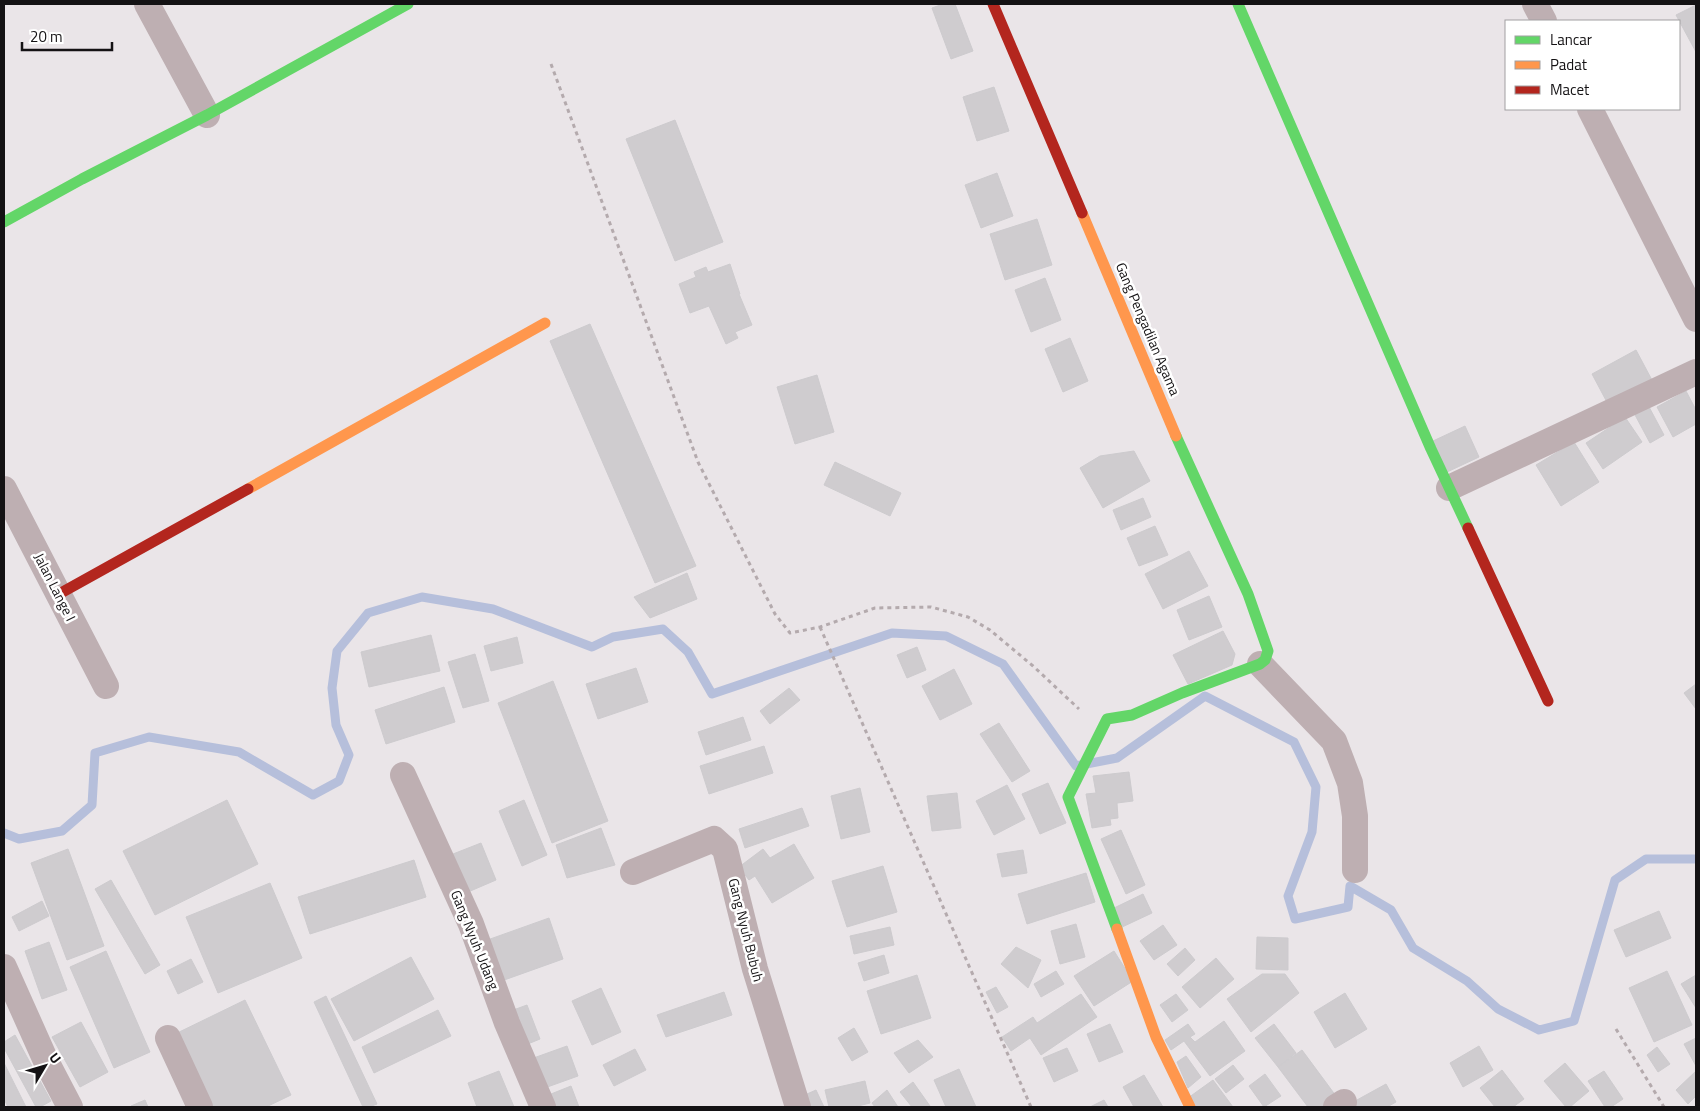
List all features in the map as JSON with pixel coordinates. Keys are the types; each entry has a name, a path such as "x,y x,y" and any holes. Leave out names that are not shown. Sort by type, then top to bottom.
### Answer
{"street":[{"path":"147,4 207,115"},
{"path":"4,222 82,179 207,115 408,4"},
{"name":"Gang Pengadilan Agama","path":"993,4 1176,436 1248,594 1268,651 1265,660 1260,664"},
{"path":"1238,4 1430,449 1548,701"},
{"path":"1535,4 1543,20"},
{"path":"1591,110 1696,319"},
{"path":"59,594 545,323"},
{"path":"1449,488 1696,372"},
{"name":"Jalan Lange I","path":"4,488 106,686"},
{"path":"1190,1107 1156,1037 1068,798 1090,750 1107,719 1132,715 1182,693 1260,664 1334,741 1350,783 1355,816 1356,870"},
{"name":"Gang Nyuh Udang","path":"403,775 471,924 507,1023 543,1107"},
{"name":"Gang Nyuh Bubuh","path":"633,872 714,840 725,849 754,969 798,1107"},
{"path":"4,967 46,1061 70,1107"},
{"path":"168,1038 200,1107"}],"path":[{"path":"552,64 698,462 775,614 790,633 820,626 875,608 931,607 968,617 990,630 1015,650 1077,708 1100,719 1107,719"},
{"path":"820,626 1031,1107"},
{"path":"1616,1029 1636,1065 1664,1107"}],"building":[{"path":"943,4 955,4 973,51 951,59 932,8"},
{"path":"1696,5 1696,52 1680,20 1676,15"},
{"path":"994,87 1009,131 977,141 963,97"},
{"path":"675,120 723,242 675,261 626,139"},
{"path":"997,173 1013,216 981,228 965,185"},
{"path":"1037,219 1052,265 1005,280 990,234"},
{"path":"730,264 739,294 752,325 735,332 738,338 726,344 709,306 690,313 679,284 696,277 694,272 706,267 708,272"},
{"path":"1045,278 1061,320 1031,332 1015,290"},
{"path":"590,324 696,566 655,583 550,341"},
{"path":"1070,338 1088,381 1063,392 1045,349"},
{"path":"1636,350 1653,382 1609,406 1592,374"},
{"path":"817,375 834,432 795,444 777,387"},
{"path":"1686,391 1696,410 1696,424 1673,437 1657,407"},
{"path":"1648,405 1664,435 1650,443 1634,413"},
{"path":"1625,417 1642,442 1603,469 1586,443"},
{"path":"1465,426 1479,457 1447,472 1433,441"},
{"path":"1574,442 1599,482 1561,506 1536,465"},
{"path":"1134,451 1150,481 1103,508 1080,468 1100,456"},
{"path":"835,462 901,493 890,516 824,485"},
{"path":"1143,498 1151,517 1121,530 1113,510"},
{"path":"1155,526 1168,555 1139,566 1127,538"},
{"path":"1189,551 1208,586 1163,609 1145,574"},
{"path":"687,573 697,599 650,618 634,597"},
{"path":"1209,596 1222,627 1189,640 1177,610"},
{"path":"1223,631 1235,654 1232,665 1188,684 1173,655"},
{"path":"431,635 440,671 369,687 361,652"},
{"path":"517,637 523,663 491,671 484,646"},
{"path":"917,647 926,670 907,678 897,655"},
{"path":"475,654 489,701 463,708 448,662"},
{"path":"636,668 648,702 598,719 586,684"},
{"path":"954,669 972,704 940,720 922,686"},
{"path":"553,681 608,821 552,843 498,703"},
{"path":"1696,684 1696,709 1684,693"},
{"path":"444,687 455,722 386,744 375,710"},
{"path":"789,688 800,700 770,724 760,711"},
{"path":"743,717 751,740 706,755 698,732"},
{"path":"999,723 1030,771 1012,782 980,734"},
{"path":"764,746 773,773 709,794 700,766"},
{"path":"1129,772 1133,801 1117,803 1118,818 1110,819 1111,825 1092,828 1086,794 1096,793 1093,776"},
{"path":"1048,783 1066,823 1040,834 1022,794"},
{"path":"1007,785 1025,819 994,835 976,801"},
{"path":"860,788 870,832 841,839 831,796"},
{"path":"957,793 961,828 932,831 927,796"},
{"path":"227,800 258,864 155,915 123,851"},
{"path":"524,800 547,855 522,866 499,811"},
{"path":"802,808 809,826 745,848 739,829"},
{"path":"601,828 615,865 567,878 556,845"},
{"path":"1121,830 1145,885 1126,894 1101,839"},
{"path":"481,843 496,880 468,892 453,854"},
{"path":"794,844 814,878 772,903 755,876 749,880 739,867 763,849 770,858"},
{"path":"68,849 104,946 67,960 31,863"},
{"path":"1023,850 1027,873 1002,877 997,854"},
{"path":"414,860 426,897 310,934 298,897"},
{"path":"883,866 897,912 847,927 832,881"},
{"path":"1086,873 1095,902 1027,924 1018,894"},
{"path":"111,880 160,965 145,974 95,889"},
{"path":"270,883 302,958 218,993 186,917"},
{"path":"1143,894 1152,913 1120,928 1112,909"},
{"path":"42,901 49,916 19,931 12,917"},
{"path":"1659,911 1671,938 1626,957 1614,930"},
{"path":"549,918 563,959 493,984 479,943"},
{"path":"1076,924 1085,957 1060,964 1051,931"},
{"path":"1163,925 1177,945 1154,960 1140,941"},
{"path":"890,927 894,945 854,954 850,936"},
{"path":"1257,937 1288,938 1288,970 1256,969"},
{"path":"49,942 67,990 42,999 25,951"},
{"path":"1016,947 1041,960 1028,988 1001,964"},
{"path":"1185,948 1195,960 1178,976 1167,964"},
{"path":"106,951 150,1052 114,1068 70,967"},
{"path":"1114,951 1133,981 1094,1006 1074,976"},
{"path":"884,955 889,973 864,981 858,963"},
{"path":"411,957 434,999 354,1041 331,999"},
{"path":"1216,958 1234,979 1200,1008 1182,987"},
{"path":"191,959 203,982 178,994 167,971"},
{"path":"1056,971 1064,984 1041,997 1034,984"},
{"path":"1667,971 1692,1025 1654,1042 1629,988"},
{"path":"1262,974 1285,974 1299,993 1251,1032 1227,999"},
{"path":"917,975 931,1018 881,1034 867,991"},
{"path":"1696,975 1696,1008 1681,984"},
{"path":"996,987 1008,1007 997,1013 986,992"},
{"path":"601,988 621,1032 592,1045 572,1001"},
{"path":"724,992 732,1015 666,1037 657,1015"},
{"path":"1345,993 1367,1029 1335,1048 1314,1012"},
{"path":"1081,994 1097,1017 1041,1055 1030,1038 1011,1051 1002,1037 1033,1017 1037,1023"},
{"path":"1176,994 1188,1010 1172,1022 1160,1005"},
{"path":"326,996 377,1104 363,1107 314,1002"},
{"path":"245,1000 291,1095 266,1107 206,1107 171,1036"},
{"path":"527,1005 540,1039 518,1048 505,1013"},
{"path":"438,1010 451,1036 374,1073 362,1047"},
{"path":"1224,1021 1245,1051 1210,1076 1184,1041 1171,1050 1165,1040 1188,1024 1195,1034 1190,1037 1195,1042"},
{"path":"81,1022 108,1072 80,1087 52,1037"},
{"path":"1110,1024 1123,1052 1099,1062 1087,1034"},
{"path":"1274,1024 1296,1053 1278,1067 1255,1038"},
{"path":"854,1028 868,1052 852,1061 838,1038"},
{"path":"15,1035 51,1101 40,1107 36,1107 4,1048 4,1042"},
{"path":"1696,1038 1696,1066 1684,1044"},
{"path":"918,1040 933,1057 909,1073 894,1053"},
{"path":"567,1046 578,1076 539,1090 528,1060"},
{"path":"1479,1046 1493,1070 1463,1087 1450,1063"},
{"path":"1657,1047 1670,1064 1658,1072 1647,1055"},
{"path":"1067,1048 1078,1071 1054,1082 1043,1058"},
{"path":"635,1049 646,1070 614,1086 603,1065"},
{"path":"1302,1050 1336,1096 1321,1107 1308,1107 1278,1067"},
{"path":"1186,1056 1201,1077 1188,1088 1177,1062"},
{"path":"4,1063 26,1107 8,1107 4,1099"},
{"path":"1565,1063 1589,1091 1570,1107 1566,1107 1544,1081"},
{"path":"1233,1065 1244,1079 1226,1093 1215,1079"},
{"path":"959,1069 976,1107 946,1107 934,1080"},
{"path":"1502,1070 1524,1099 1513,1107 1495,1107 1480,1088"},
{"path":"499,1071 514,1107 477,1107 468,1083"},
{"path":"1604,1071 1623,1099 1611,1107 1605,1107 1588,1081"},
{"path":"1696,1071 1696,1096 1688,1104 1676,1090"},
{"path":"1265,1074 1281,1096 1264,1107 1249,1086"},
{"path":"1144,1075 1163,1107 1134,1107 1123,1087"},
{"path":"1213,1080 1233,1107 1195,1107 1188,1098"},
{"path":"865,1081 870,1103 854,1107 829,1107 825,1090"},
{"path":"913,1082 930,1106 912,1107 900,1092"},
{"path":"1386,1084 1396,1102 1387,1107 1346,1106"},
{"path":"571,1086 579,1107 545,1107 541,1098"},
{"path":"816,1090 824,1107 802,1107 798,1098"},
{"path":"887,1090 898,1107 875,1107 872,1103"},
{"path":"145,1100 148,1107 131,1106"},
{"path":"1104,1100 1108,1107 1090,1107"}],"waterway":[{"path":"4,833 19,839 62,831 92,805 95,753 149,737 239,752 313,795 339,781 349,755 336,725 332,688 337,651 368,613 422,597 493,609 592,647 613,637 663,629 688,652 712,694 892,633 946,636 1003,664 1076,766 1117,758 1205,696 1294,742 1316,787 1312,832 1288,896 1295,919 1348,907 1350,886 1391,910 1413,948 1467,981 1498,1009 1539,1030 1574,1021 1615,880 1646,859 1696,859"}],"traffic: fast":[{"path":"4,222 82,179 207,115 408,4"},
{"path":"1238,4 1431,449 1468,528"},
{"path":"1117,929 1068,797 1107,719 1132,715 1182,693 1260,664 1265,660 1268,651 1248,594 1176,436"}],"traffic: slow":[{"path":"1082,213 1176,436"},
{"path":"248,489 545,323"},
{"path":"1117,929 1156,1037 1190,1107"}],"traffic: jam":[{"path":"993,4 1082,213"},
{"path":"59,594 248,489"},
{"path":"1468,528 1548,701"}]}
